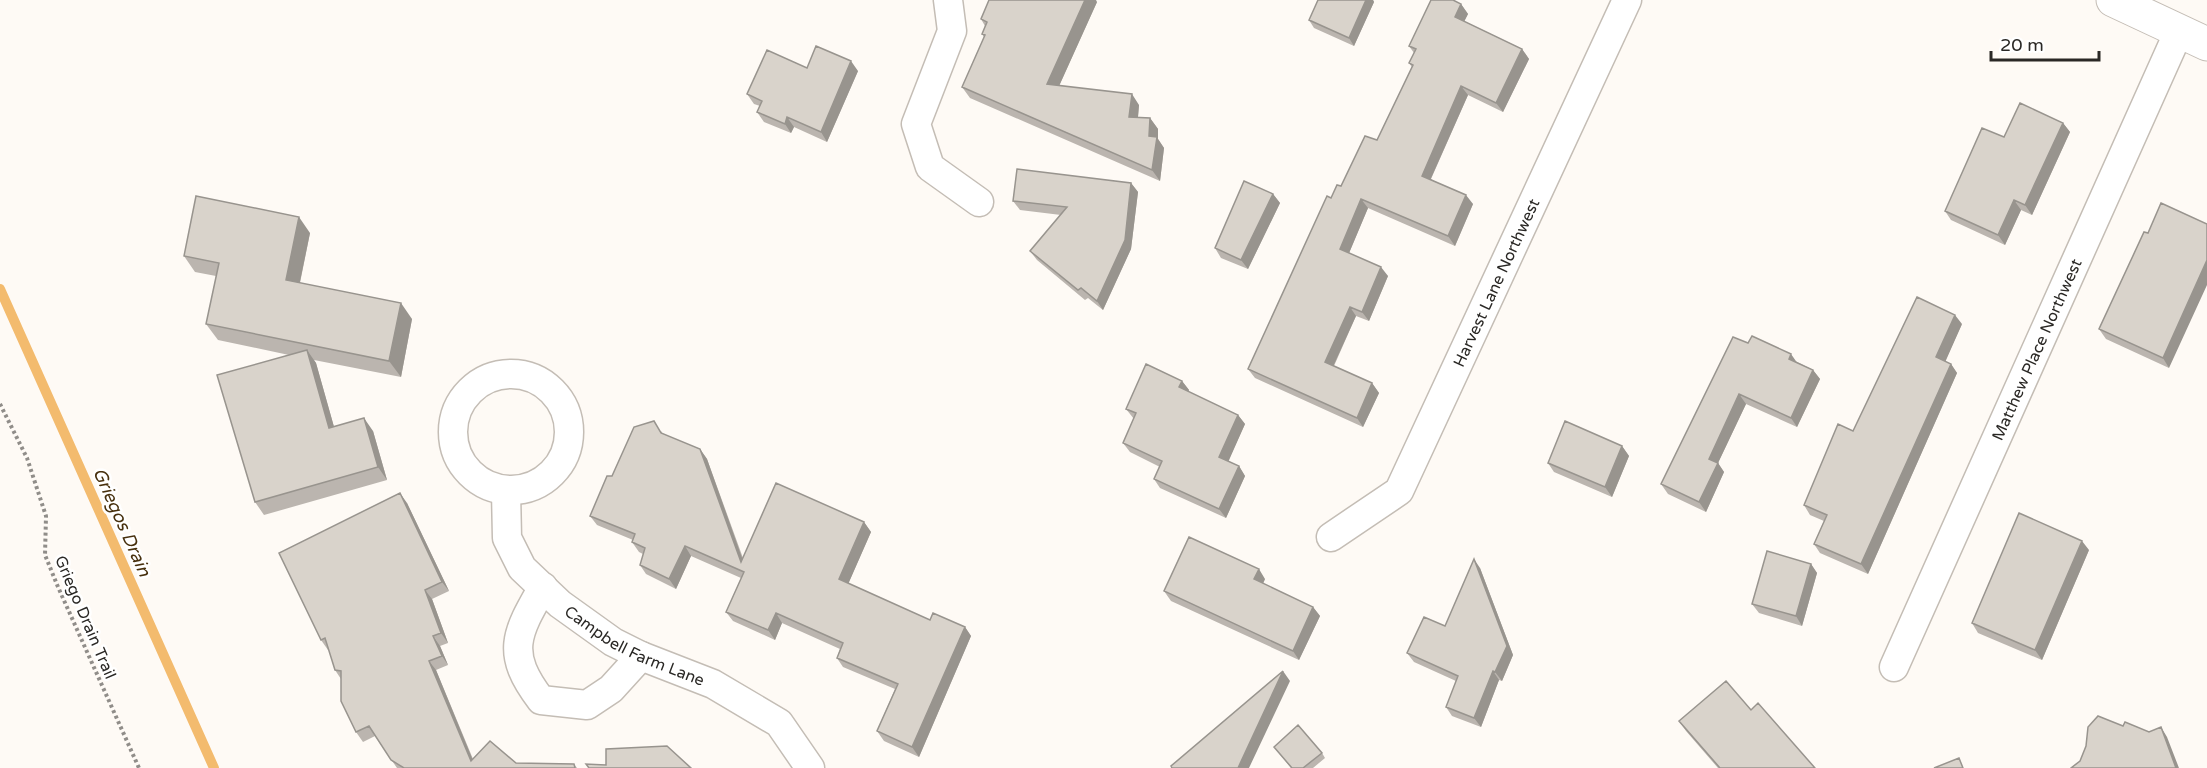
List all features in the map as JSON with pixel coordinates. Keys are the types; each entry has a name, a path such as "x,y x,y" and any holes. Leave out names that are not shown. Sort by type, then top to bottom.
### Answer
{"street":[{"path":"948,0 952,31 916,124 930,167 979,202"},
{"name":"Harvest Lane Northwest","path":"1331,537 1399,491 1627,0"},
{"path":"2113,0 2193,37"},
{"name":"Matthew Place Northwest","path":"1894,667 2193,37"},
{"path":"525,375 539,381 562,404 569,423 567,449 558,468 543,481 526,489 506,491 493,488 467,470 453,442 453,422 469,390 493,376 525,375"},
{"name":"Campbell Farm Lane","path":"506,491 507,538 522,568 560,604 613,642 641,656 713,684 779,723 810,768"},
{"path":"543,587 520,628 517,654 526,680 541,699 587,705 611,690 641,656"}],"path":[{"name":"Griego Drain Trail","path":"0,404 27,458 46,516 45,555 139,768"}],"building":[{"path":"989,0 1085,0 1047,84 1132,94 1129,117 1150,118 1149,136 1157,137 1152,170 962,87 985,35 982,34 987,22 981,19"},
{"path":"1318,0 1366,0 1349,38 1309,20"},
{"path":"1431,0 1453,0 1461,4 1455,17 1522,49 1496,103 1461,86 1422,176 1466,195 1448,236 1361,199 1340,249 1381,267 1362,312 1350,307 1325,362 1372,383 1357,418 1248,369 1327,196 1331,198 1337,185 1341,186 1365,136 1377,140 1413,65 1409,63 1416,49 1409,46"},
{"path":"816,46 851,61 821,132 787,117 785,124 757,112 762,101 747,94 767,50 807,68"},
{"path":"2020,103 2063,123 2025,205 2014,200 1998,235 1945,211 1982,128 2004,137"},
{"path":"1017,169 1131,183 1125,240 1097,301 1081,288 1078,290 1030,251 1067,207 1013,201"},
{"path":"1244,181 1273,194 1241,260 1215,248"},
{"path":"196,196 299,217 286,280 401,303 389,361 206,324 219,263 184,256"},
{"path":"2161,203 2207,224 2207,260 2163,358 2099,329 2144,232 2148,233"},
{"path":"1917,297 1955,315 1936,357 1951,364 1861,564 1814,544 1827,515 1804,505 1838,424 1853,431"},
{"path":"1752,336 1791,354 1789,359 1813,370 1791,418 1739,394 1709,459 1718,463 1699,502 1661,484 1733,337 1748,343"},
{"path":"307,350 329,428 364,418 378,467 255,502 217,375"},
{"path":"1146,364 1182,381 1179,387 1238,415 1219,457 1239,466 1219,509 1154,479 1162,461 1123,443 1136,413 1126,409"},
{"path":"654,421 661,433 700,449 741,562 776,483 864,522 839,579 930,620 933,613 965,627 912,747 877,731 898,684 837,658 843,643 776,613 768,630 726,612 744,572 685,546 669,579 640,565 645,548 632,542 635,534 590,516 607,476 612,476 634,427"},
{"path":"1565,421 1622,446 1605,487 1548,463"},
{"path":"400,493 442,582 425,590 441,633 433,636 442,656 429,661 471,761 490,741 516,763 574,764 575,768 404,768 391,760 369,726 356,732 341,701 341,671 335,670 325,638 321,640 279,553"},
{"path":"2019,513 2082,541 2035,650 1972,623"},
{"path":"1189,537 1259,569 1254,579 1313,607 1293,651 1164,591"},
{"path":"1767,551 1811,564 1796,616 1752,604"},
{"path":"1474,559 1507,646 1495,672 1493,671 1474,718 1446,707 1458,676 1407,653 1424,617 1445,626"},
{"path":"1283,671 1238,768 1172,768 1171,766"},
{"path":"1726,681 1751,710 1758,703 1815,768 1720,768 1679,721"},
{"path":"2098,716 2123,726 2125,722 2149,732 2161,727 2176,768 2071,768 2080,761 2086,746 2088,727"},
{"path":"1298,725 1322,753 1303,768 1292,768 1274,747"},
{"path":"667,746 691,768 589,768 586,764 606,765 606,749"},
{"path":"1959,758 1963,768 1934,768"}],"waterway":[{"name":"Griegos Drain","path":"0,289 214,768"}]}
